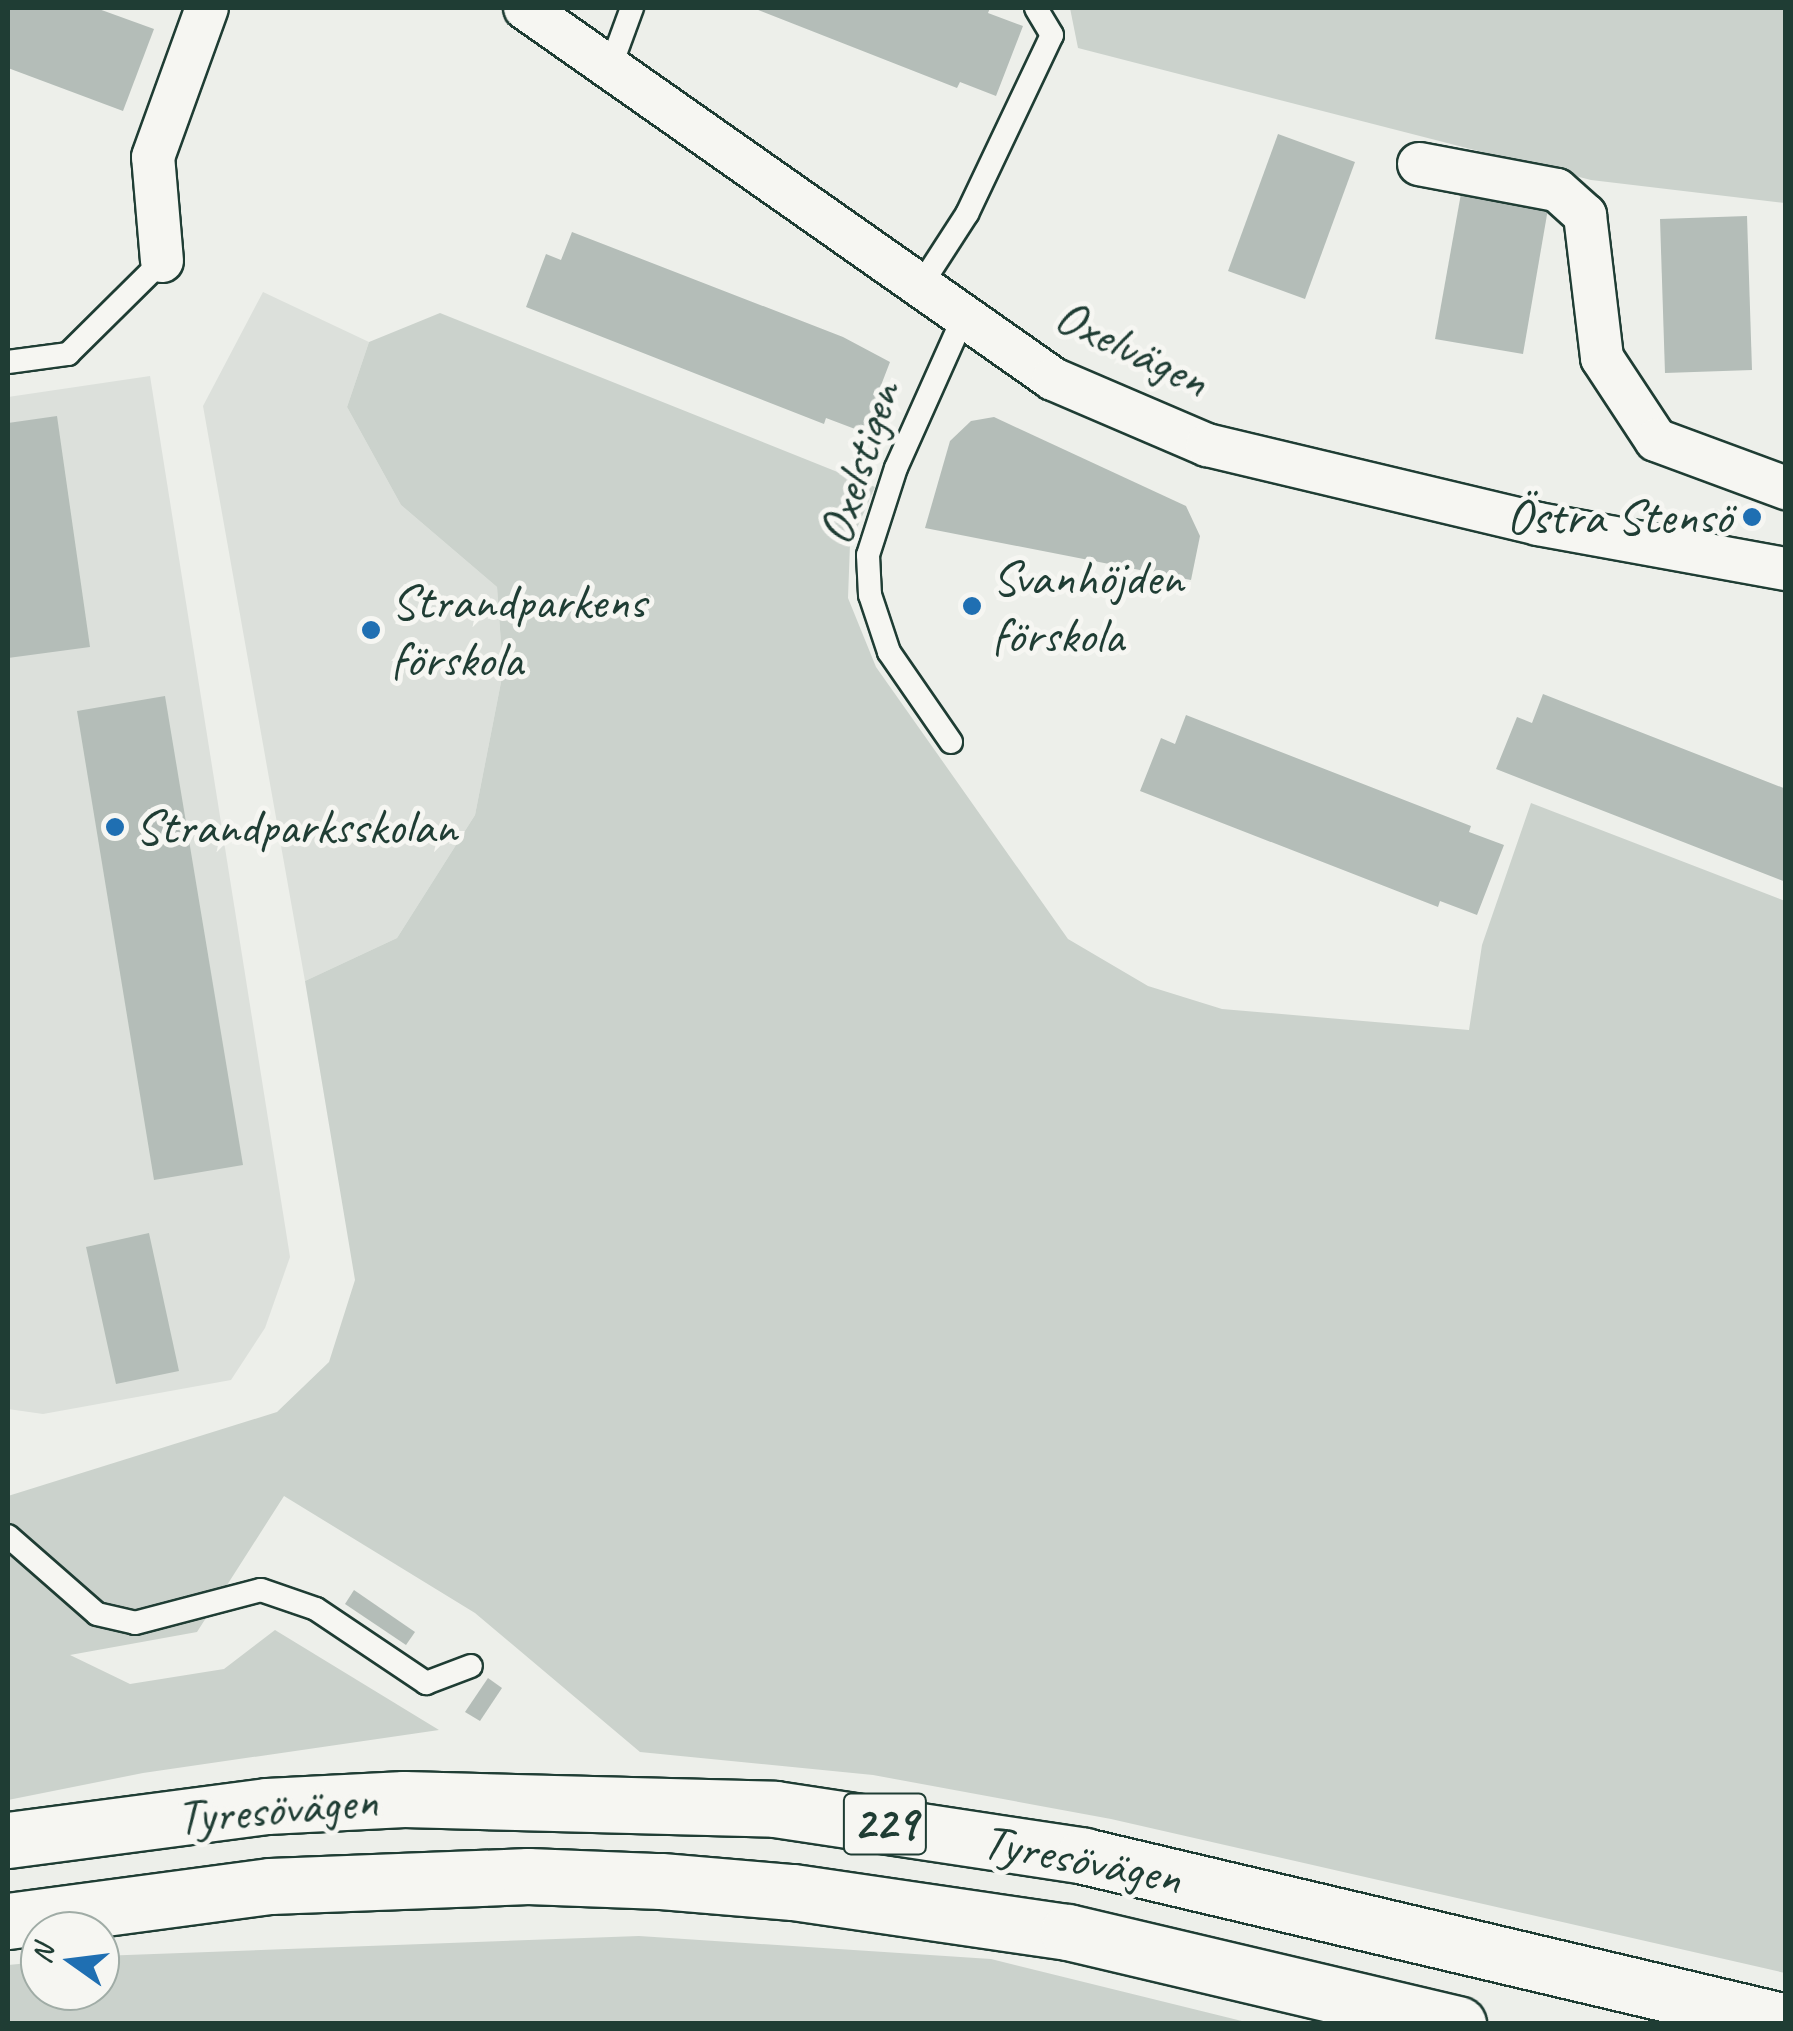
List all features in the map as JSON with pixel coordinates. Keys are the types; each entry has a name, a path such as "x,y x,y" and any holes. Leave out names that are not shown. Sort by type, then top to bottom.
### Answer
{"highway":[{"name":"Tyresövägen","path":"8,1840 228,1810 404,1799 775,1809 1084,1856 1786,2022"},
{"name":"Tyresövägen","path":"8,1921 270,1886 510,1876 661,1880 793,1892 1068,1932 1458,2024"}],"street":[{"path":"162,262 153,157 206,8"},
{"name":"Oxelvägen","path":"525,8 1052,379 1207,446 1538,524 1786,570"},
{"path":"1419,164 1557,190 1585,214 1602,358 1656,440 1786,488"}],"lane":[{"path":"610,68 632,8"},
{"path":"921,285 967,214 1052,35 1036,8"},
{"path":"8,362 68,354 162,262"},
{"name":"Oxelstigen","path":"951,742 889,652 870,595 868,555 896,468 964,316"},
{"path":"8,1536 98,1614 135,1623 261,1590 316,1609 426,1683 471,1666"}],"shaded area":[{"path":"1070,8 1785,8 1785,203 1591,180 1078,48"},
{"name":"Strandparkens förskola","path":"263,292 369,342 347,407 401,505 497,587 503,672 475,815 397,938 305,981 203,406"},
{"path":"440,313 875,487 850,544 848,598 876,667 1068,939 1148,986 1222,1009 1469,1030 1482,945 1531,803 1785,901 1785,1973 1111,1819 873,1775 640,1752 475,1613 284,1496 197,1632 70,1655 130,1684 224,1669 275,1630 439,1730 143,1773 8,1800 8,1496 277,1412 329,1362 355,1280 305,981 397,938 475,815 503,672 497,587 401,505 347,407 369,342"},
{"name":"Strandparksskolan","path":"150,376 290,1257 265,1328 231,1380 43,1414 8,1409 8,397"},
{"path":"639,1936 991,1959 1250,2023 8,2023 8,1965 20,1964 20,2011 120,2011 120,1955"}],"building":[{"path":"8,8 96,8 154,29 123,111 8,68"},
{"path":"753,8 990,8 988,13 1023,26 996,96 960,82 957,88"},
{"path":"1278,134 1355,162 1305,299 1228,271"},
{"path":"1462,188 1549,203 1523,354 1435,339"},
{"path":"1747,216 1752,370 1665,373 1660,219"},
{"path":"572,232 843,337 890,362 863,432 826,418 824,424 526,307 546,254 561,260"},
{"path":"57,416 90,647 8,658 8,423"},
{"path":"994,417 1186,506 1200,536 1191,580 925,528 950,441 971,421"},
{"path":"1543,694 1786,789 1786,882 1496,769 1517,717 1532,723"},
{"path":"165,696 243,1165 154,1180 77,711"},
{"path":"1186,715 1471,826 1469,832 1504,845 1477,915 1440,901 1438,907 1140,791 1161,738 1175,744"},
{"path":"149,1233 179,1371 116,1384 86,1247"},
{"path":"354,1590 415,1632 406,1645 345,1604"},
{"path":"488,1678 502,1688 480,1721 465,1712"}],"place":[{"name":"Östra Stensö","path":"1752,517"},
{"name":"Svanhöjden förskola","path":"972,606"},
{"name":"Strandparkens förskola","path":"371,630"},
{"name":"Strandparksskolan","path":"115,827"}]}
